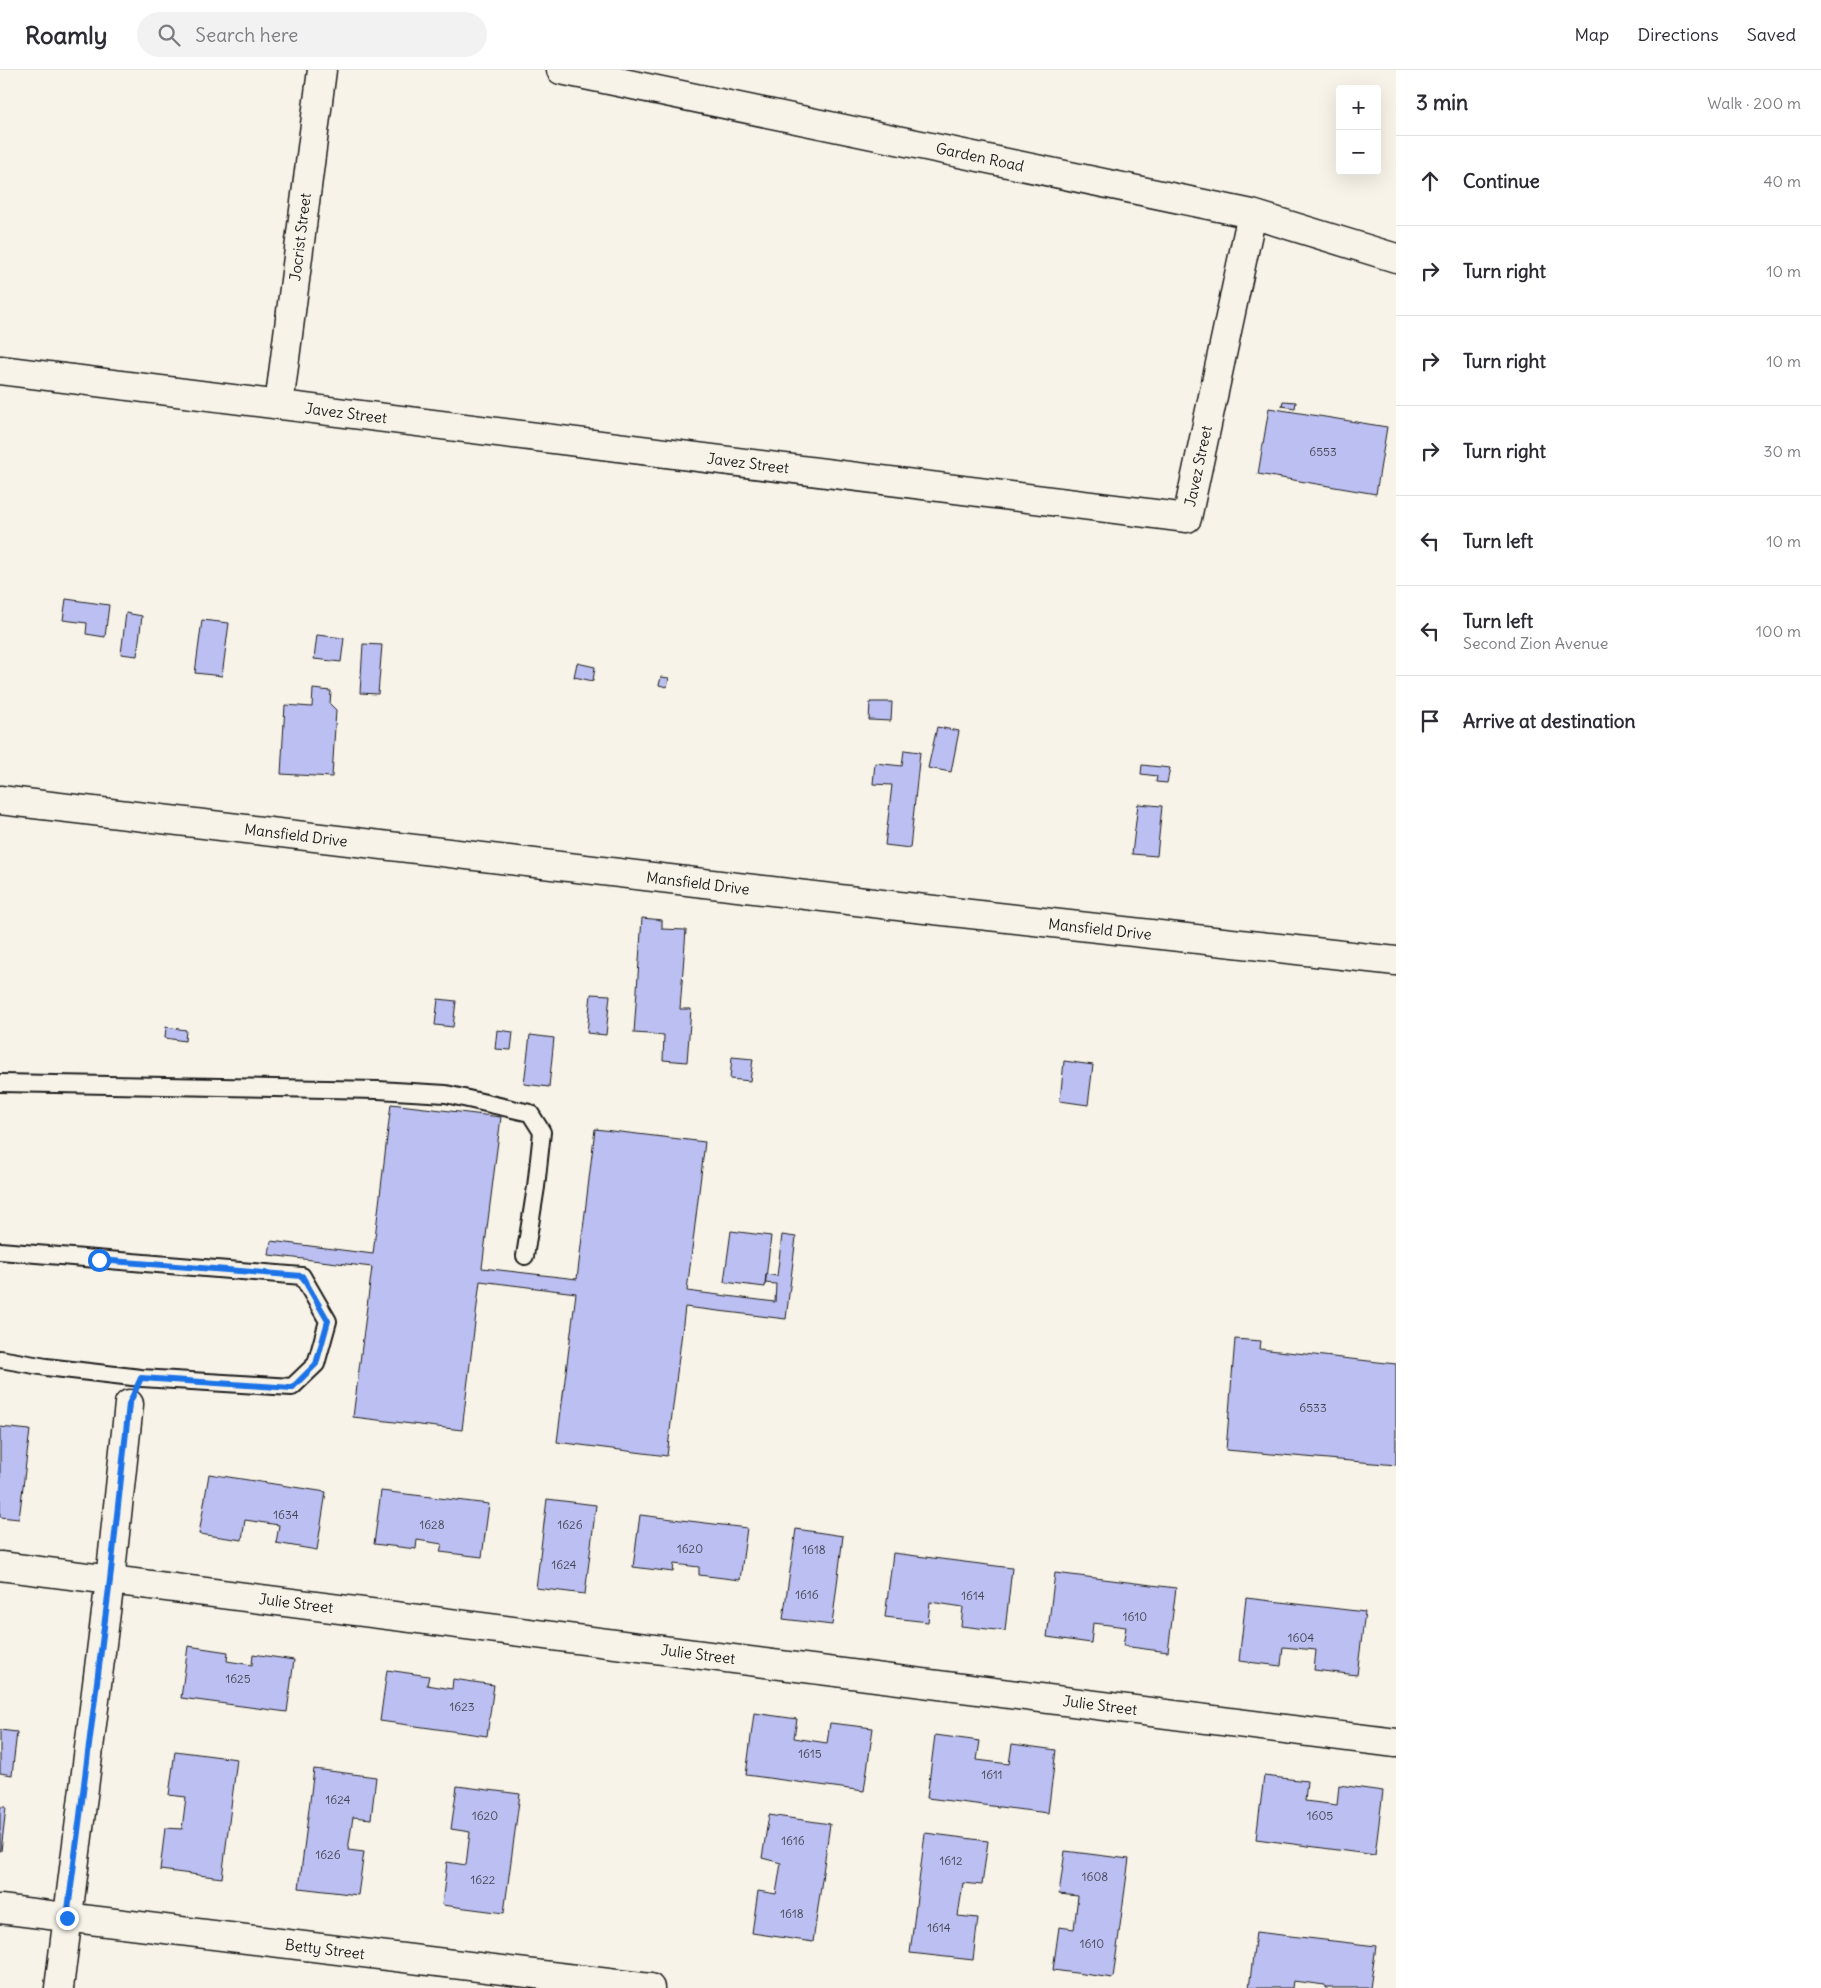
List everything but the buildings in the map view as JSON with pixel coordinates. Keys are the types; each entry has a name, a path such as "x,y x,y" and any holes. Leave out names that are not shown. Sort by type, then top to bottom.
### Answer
{"street":[{"name":"Jocrist Street","path":"279,405 322,70"},
{"name":"Garden Road","path":"561,70 1252,214 1396,258"},
{"name":"Javez Street","path":"0,370 1187,518 1252,214"},
{"name":"Mansfield Drive","path":"0,800 897,906 1396,961"},
{"path":"59,1988 110,1580 129,1404"},
{"name":"Julie Street","path":"0,1566 1396,1742"},
{"name":"Betty Street","path":"0,1909 650,1988"}],"lane":[{"path":"0,1083 388,1090 446,1094 530,1112 542,1132 526,1256"},
{"path":"0,1251 302,1276 328,1321 316,1364 292,1388 141,1378 46,1367 0,1358"},
{"path":"129,1404 141,1378"}],"route":[{"path":"67,1918 110,1580 129,1404 141,1378 292,1388 316,1364 328,1321 302,1276 99,1260"}]}
